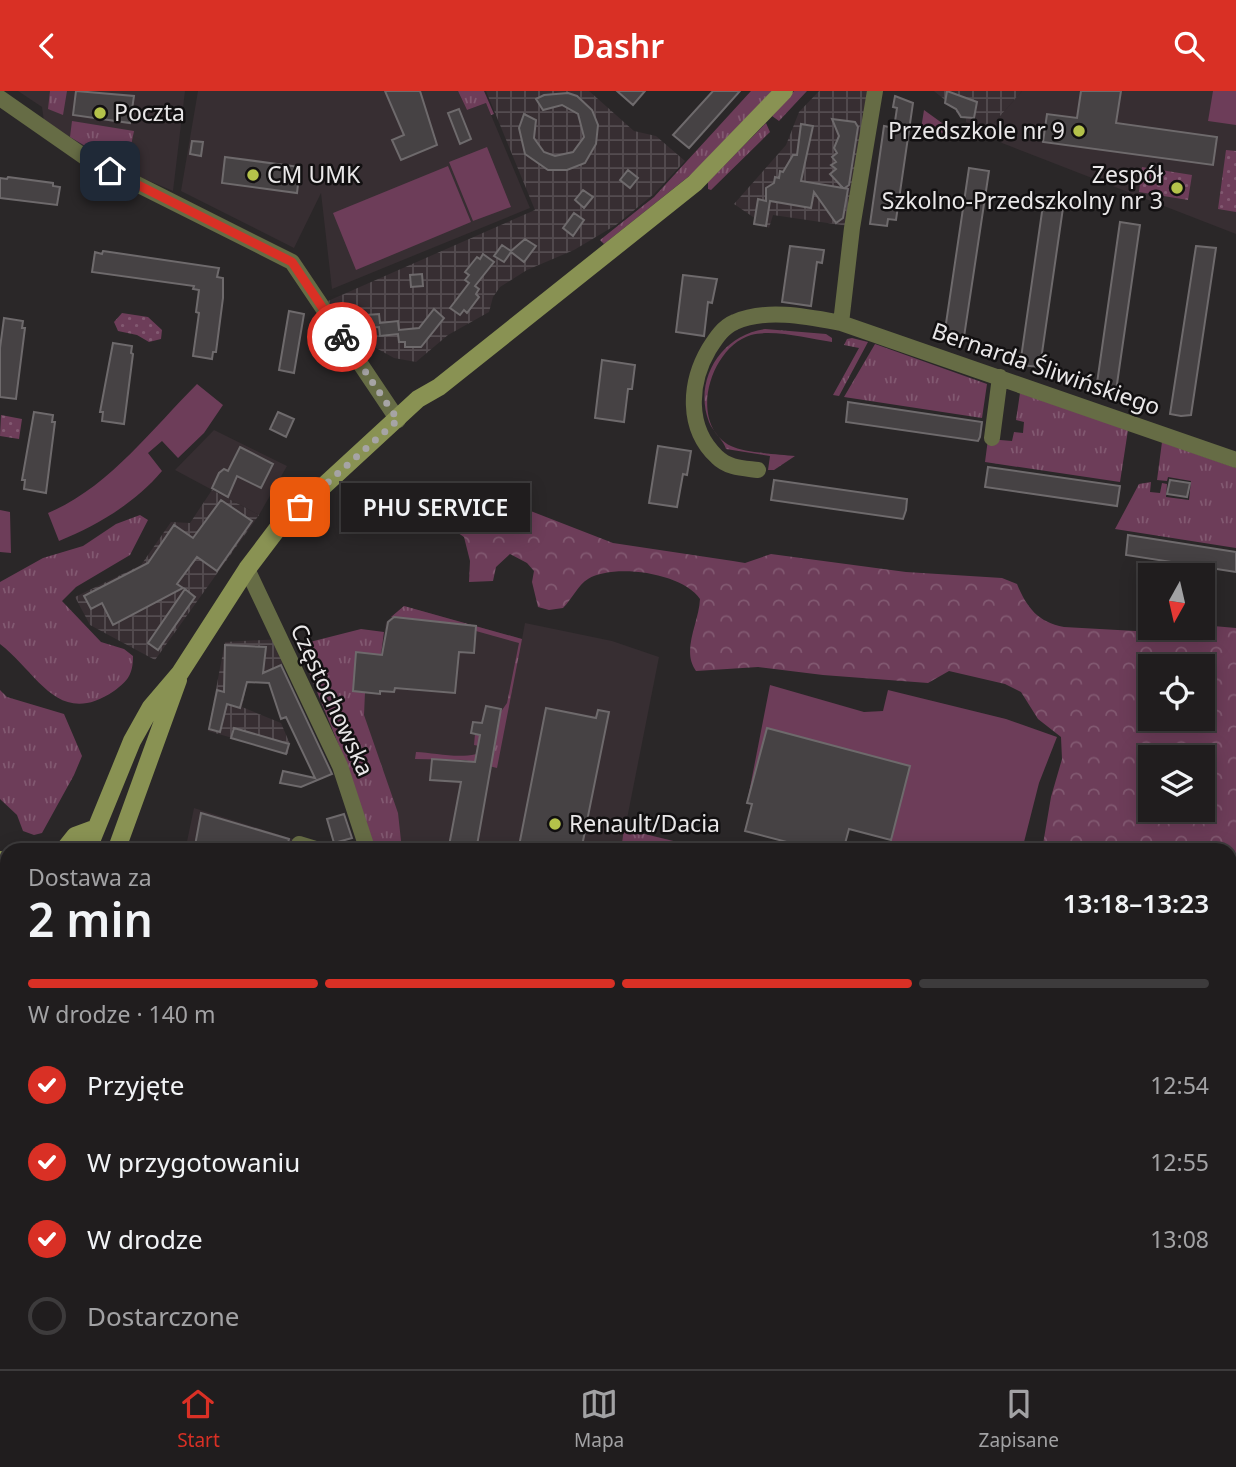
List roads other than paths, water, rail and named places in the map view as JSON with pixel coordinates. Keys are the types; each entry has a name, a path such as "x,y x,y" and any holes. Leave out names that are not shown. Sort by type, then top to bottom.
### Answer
{"street":[{"path":"90,843 132,741 150,707 180,673 247,569 278,528 418,399 439,387 695,183 784,91"},
{"path":"841,323 852,228 875,91"},
{"path":"0,98 99,165 292,262 400,418"},
{"name":"Bernarda Śliwińskiego","path":"758,470 731,466 719,459 699,430 693,391 700,364 718,334 734,322 789,316 841,323 1236,460"},
{"path":"992,438 1000,377"},
{"name":"Częstochowska","path":"247,569 340,766 367,843"},
{"path":"119,843 166,720 180,673"},
{"path":"69,843 75,836 94,829"}],"place":[{"name":"Poczta","path":"100,113"},
{"name":"Przedszkole nr 9","path":"1079,131"},
{"name":"CM UMK","path":"253,175"},
{"name":"Zespół Szkolno-Przedszkolny nr 3","path":"1177,188"},
{"name":"PHU SERVICE","path":"300,507"},
{"name":"Renault/Dacia","path":"555,824"}]}
